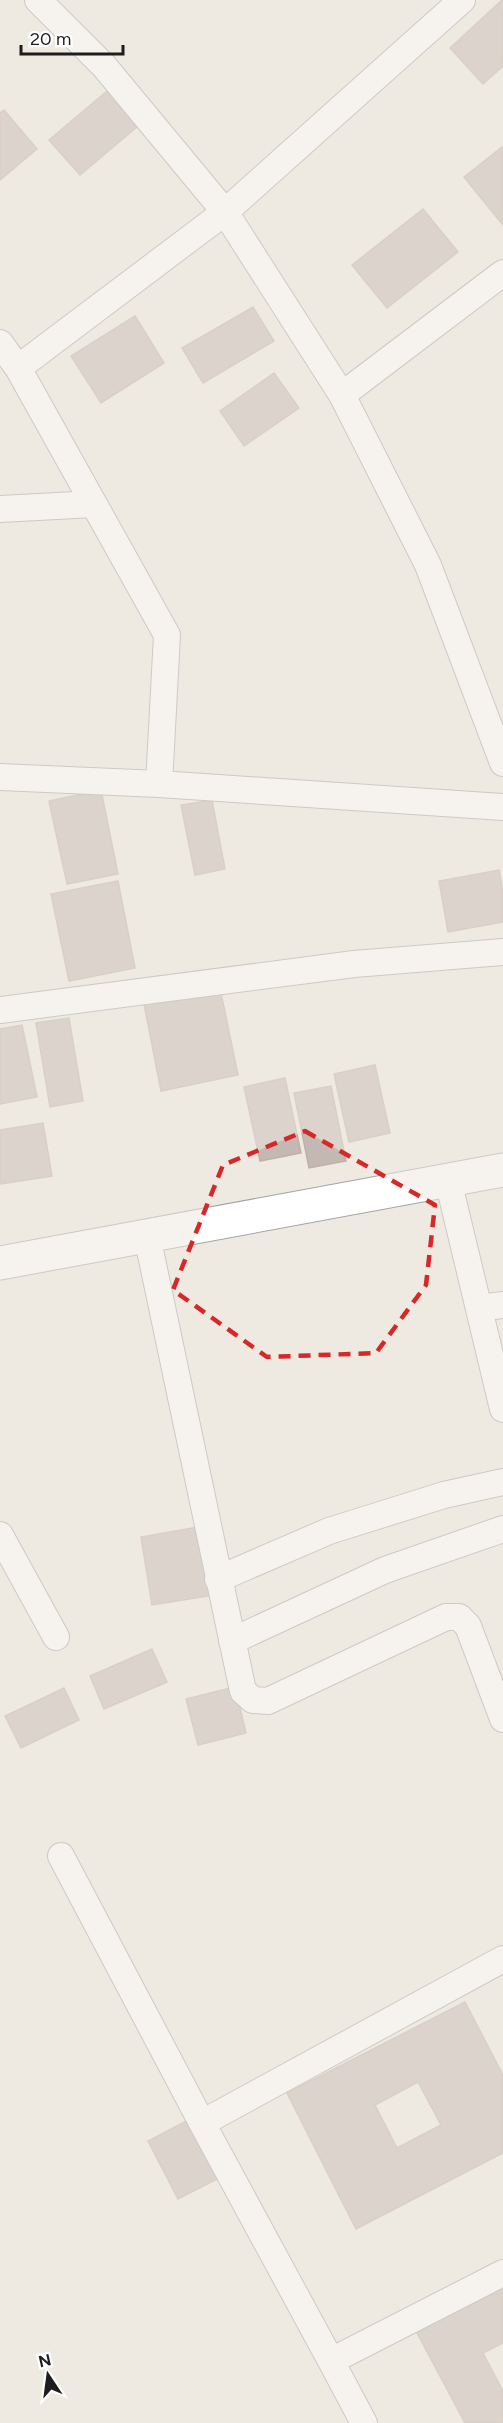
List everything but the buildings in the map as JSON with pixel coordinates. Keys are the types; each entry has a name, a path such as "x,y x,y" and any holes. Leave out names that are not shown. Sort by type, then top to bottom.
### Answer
{"street":[{"path":"38,0 104,66 225,212 342,395 428,565 503,763"},
{"path":"18,368 225,212 462,0"},
{"path":"342,395 503,273"},
{"path":"0,343 18,368 167,635 159,784"},
{"path":"0,509 94,504"},
{"path":"0,777 159,784 503,807"},
{"path":"0,1010 354,964 503,952"},
{"path":"0,1263 503,1170"},
{"path":"448,1180 491,1307 503,1409"},
{"path":"147,1236 243,1690 253,1700 268,1701 446,1617 459,1617 468,1626 503,1719"},
{"path":"218,1579 329,1531 444,1496 503,1482"},
{"path":"232,1641 385,1570 503,1529"},
{"path":"0,1535 56,1637"},
{"path":"61,1856 364,2423"},
{"path":"202,2123 503,1959"},
{"path":"331,2361 503,2273"}],"highlighted area":[{"path":"305,1131 435,1205 426,1285 376,1353 267,1357 173,1290 223,1165"}]}
